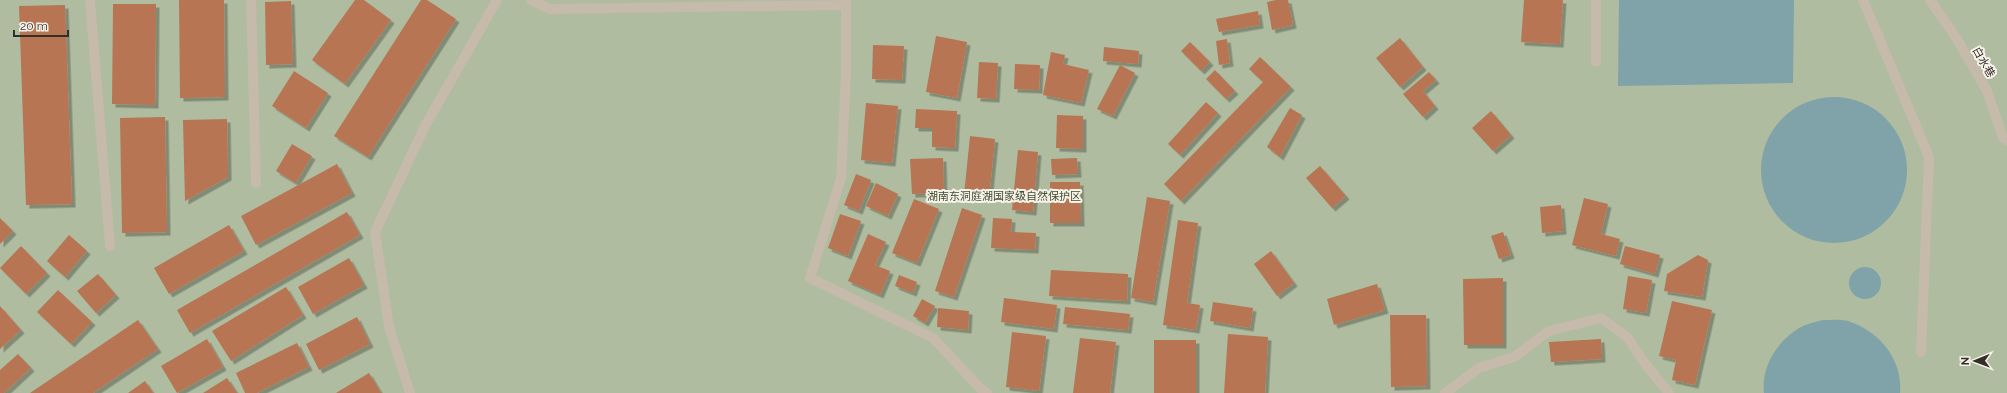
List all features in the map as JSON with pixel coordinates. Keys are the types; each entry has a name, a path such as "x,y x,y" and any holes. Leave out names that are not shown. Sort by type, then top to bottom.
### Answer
{"street":[{"path":"90,0 110,246"},
{"path":"251,0 256,183"},
{"path":"410,393 389,327 375,232 424,126 498,0"},
{"path":"531,0 550,9 846,3 841,178 810,278 933,338 979,387 987,393"},
{"path":"1596,0 1596,62"},
{"path":"1863,0 1929,157 1921,352"},
{"name":"白水巷","path":"1930,0 1957,40 1987,91 2003,138 2007,140"},
{"path":"1445,393 1479,368 1514,357 1549,331 1601,318 1627,337 1646,365 1669,393"}],"green space":[{"name":"湖南东洞庭湖国家级自然保护区","path":"0,0 2007,0 2007,393 0,393"}],"water":[{"path":"1619,0 1794,0 1793,83 1618,86"},
{"path":"1827,97 1841,97 1869,105 1886,118 1899,135 1902,142 1906,156 1906,184 1902,198 1895,211 1886,222 1869,235 1862,238 1841,243 1827,243 1799,235 1782,222 1777,216 1766,198 1761,177 1761,163 1769,135 1782,118 1788,113 1806,102"},
{"path":"1865,267 1874,270 1878,274 1881,283 1878,292 1874,296 1865,299 1856,296 1852,292 1849,283 1852,274 1856,270"},
{"path":"1823,320 1848,321 1870,332 1879,339 1887,348 1898,369 1900,393 1764,393 1765,373 1777,348 1784,340 1799,328"}],"building":[{"path":"179,0 224,0 225,97 180,98"},
{"path":"355,0 364,0 391,20 345,84 312,60"},
{"path":"421,0 427,0 456,19 368,157 334,136"},
{"path":"1288,0 1293,25 1272,30 1267,2"},
{"path":"1524,0 1563,0 1560,44 1521,42"},
{"path":"291,1 293,64 266,65 265,2"},
{"path":"113,4 156,4 155,105 112,104"},
{"path":"65,5 72,204 26,205 19,6"},
{"path":"1258,11 1260,25 1219,32 1216,19"},
{"path":"936,36 967,42 957,98 926,92"},
{"path":"1400,38 1423,67 1400,87 1376,58"},
{"path":"1227,39 1230,63 1219,65 1216,41"},
{"path":"1190,42 1210,62 1201,71 1181,51"},
{"path":"873,45 904,46 902,80 872,79"},
{"path":"1104,47 1139,51 1138,64 1103,61"},
{"path":"1051,52 1065,55 1063,64 1089,70 1081,103 1043,95"},
{"path":"1260,57 1291,87 1181,201 1164,184 1263,82 1249,69"},
{"path":"979,62 998,63 996,99 977,98"},
{"path":"1015,64 1040,65 1039,90 1014,89"},
{"path":"1120,65 1135,73 1113,116 1097,109"},
{"path":"1215,70 1235,91 1226,99 1206,79"},
{"path":"294,71 328,93 306,128 272,106"},
{"path":"1429,72 1436,80 1423,91 1435,106 1423,117 1403,94"},
{"path":"1206,102 1218,113 1180,155 1168,144"},
{"path":"866,103 898,106 892,163 861,160"},
{"path":"1290,108 1302,115 1280,157 1267,147"},
{"path":"916,109 957,111 955,148 932,147 932,128 915,128"},
{"path":"1491,111 1511,135 1493,151 1472,128"},
{"path":"1057,115 1083,116 1083,149 1056,148"},
{"path":"165,117 167,232 122,233 120,118"},
{"path":"227,119 228,177 185,201 183,120"},
{"path":"970,136 995,139 989,197 964,195"},
{"path":"292,144 312,156 296,183 276,171"},
{"path":"1018,150 1038,152 1033,212 1012,210"},
{"path":"943,158 944,193 912,194 910,159"},
{"path":"1077,158 1078,174 1052,175 1051,159"},
{"path":"337,164 352,193 256,245 241,216"},
{"path":"1320,166 1346,196 1332,208 1306,178"},
{"path":"856,174 871,180 859,211 844,205"},
{"path":"1050,182 1080,182 1081,223 1050,223"},
{"path":"876,183 898,194 888,216 866,206"},
{"path":"1147,197 1170,201 1153,302 1131,298"},
{"path":"1584,198 1608,204 1601,234 1620,239 1616,256 1572,245"},
{"path":"914,199 939,209 917,263 892,253"},
{"path":"1561,205 1563,231 1542,233 1540,207"},
{"path":"962,208 982,215 954,297 935,291"},
{"path":"347,212 360,235 190,333 177,310"},
{"path":"840,214 861,221 848,256 828,248"},
{"path":"0,218 13,231 0,244"},
{"path":"993,218 1012,219 1011,232 1036,233 1035,250 991,248"},
{"path":"1178,220 1198,223 1187,303 1200,305 1196,330 1163,325"},
{"path":"229,225 244,251 169,294 154,268"},
{"path":"1503,232 1511,255 1499,259 1491,236"},
{"path":"868,234 886,242 875,265 890,271 880,295 848,281"},
{"path":"69,235 87,251 65,277 47,261"},
{"path":"21,246 47,273 26,294 0,268"},
{"path":"1625,246 1660,255 1655,274 1620,264"},
{"path":"1271,251 1294,283 1277,296 1254,264"},
{"path":"1698,255 1708,260 1702,297 1664,291 1667,274"},
{"path":"349,258 364,285 313,314 298,287"},
{"path":"1051,270 1128,274 1127,301 1049,296"},
{"path":"98,274 116,295 96,313 77,291"},
{"path":"899,275 917,282 913,293 895,286"},
{"path":"1628,276 1652,280 1646,313 1623,309"},
{"path":"1503,278 1503,345 1464,345 1463,279"},
{"path":"1377,284 1385,310 1334,325 1327,299"},
{"path":"286,287 303,315 231,361 212,331"},
{"path":"58,290 92,322 71,344 37,312"},
{"path":"1004,298 1057,305 1054,329 1001,322"},
{"path":"922,299 935,306 925,323 913,316"},
{"path":"1672,301 1712,310 1695,385 1672,380 1676,360 1659,356"},
{"path":"1213,302 1253,308 1250,328 1210,321"},
{"path":"0,306 21,330 0,349"},
{"path":"1065,307 1130,314 1128,330 1063,324"},
{"path":"938,308 969,311 968,330 937,327"},
{"path":"1390,315 1426,315 1427,386 1391,387"},
{"path":"357,317 370,344 319,370 306,344"},
{"path":"138,320 158,349 93,393 30,393"},
{"path":"1012,332 1046,336 1039,391 1006,387"},
{"path":"1228,334 1268,337 1265,393 1224,393"},
{"path":"1080,338 1116,342 1110,393 1073,393"},
{"path":"207,339 223,367 177,393 161,366"},
{"path":"1601,339 1602,359 1551,362 1549,342"},
{"path":"1154,340 1196,340 1196,393 1154,393"},
{"path":"297,343 309,367 257,393 245,393 236,373"},
{"path":"18,354 31,368 4,393 0,393 0,370"},
{"path":"369,373 381,393 336,393"},
{"path":"227,378 237,393 203,393"},
{"path":"145,381 153,393 128,393"}]}
